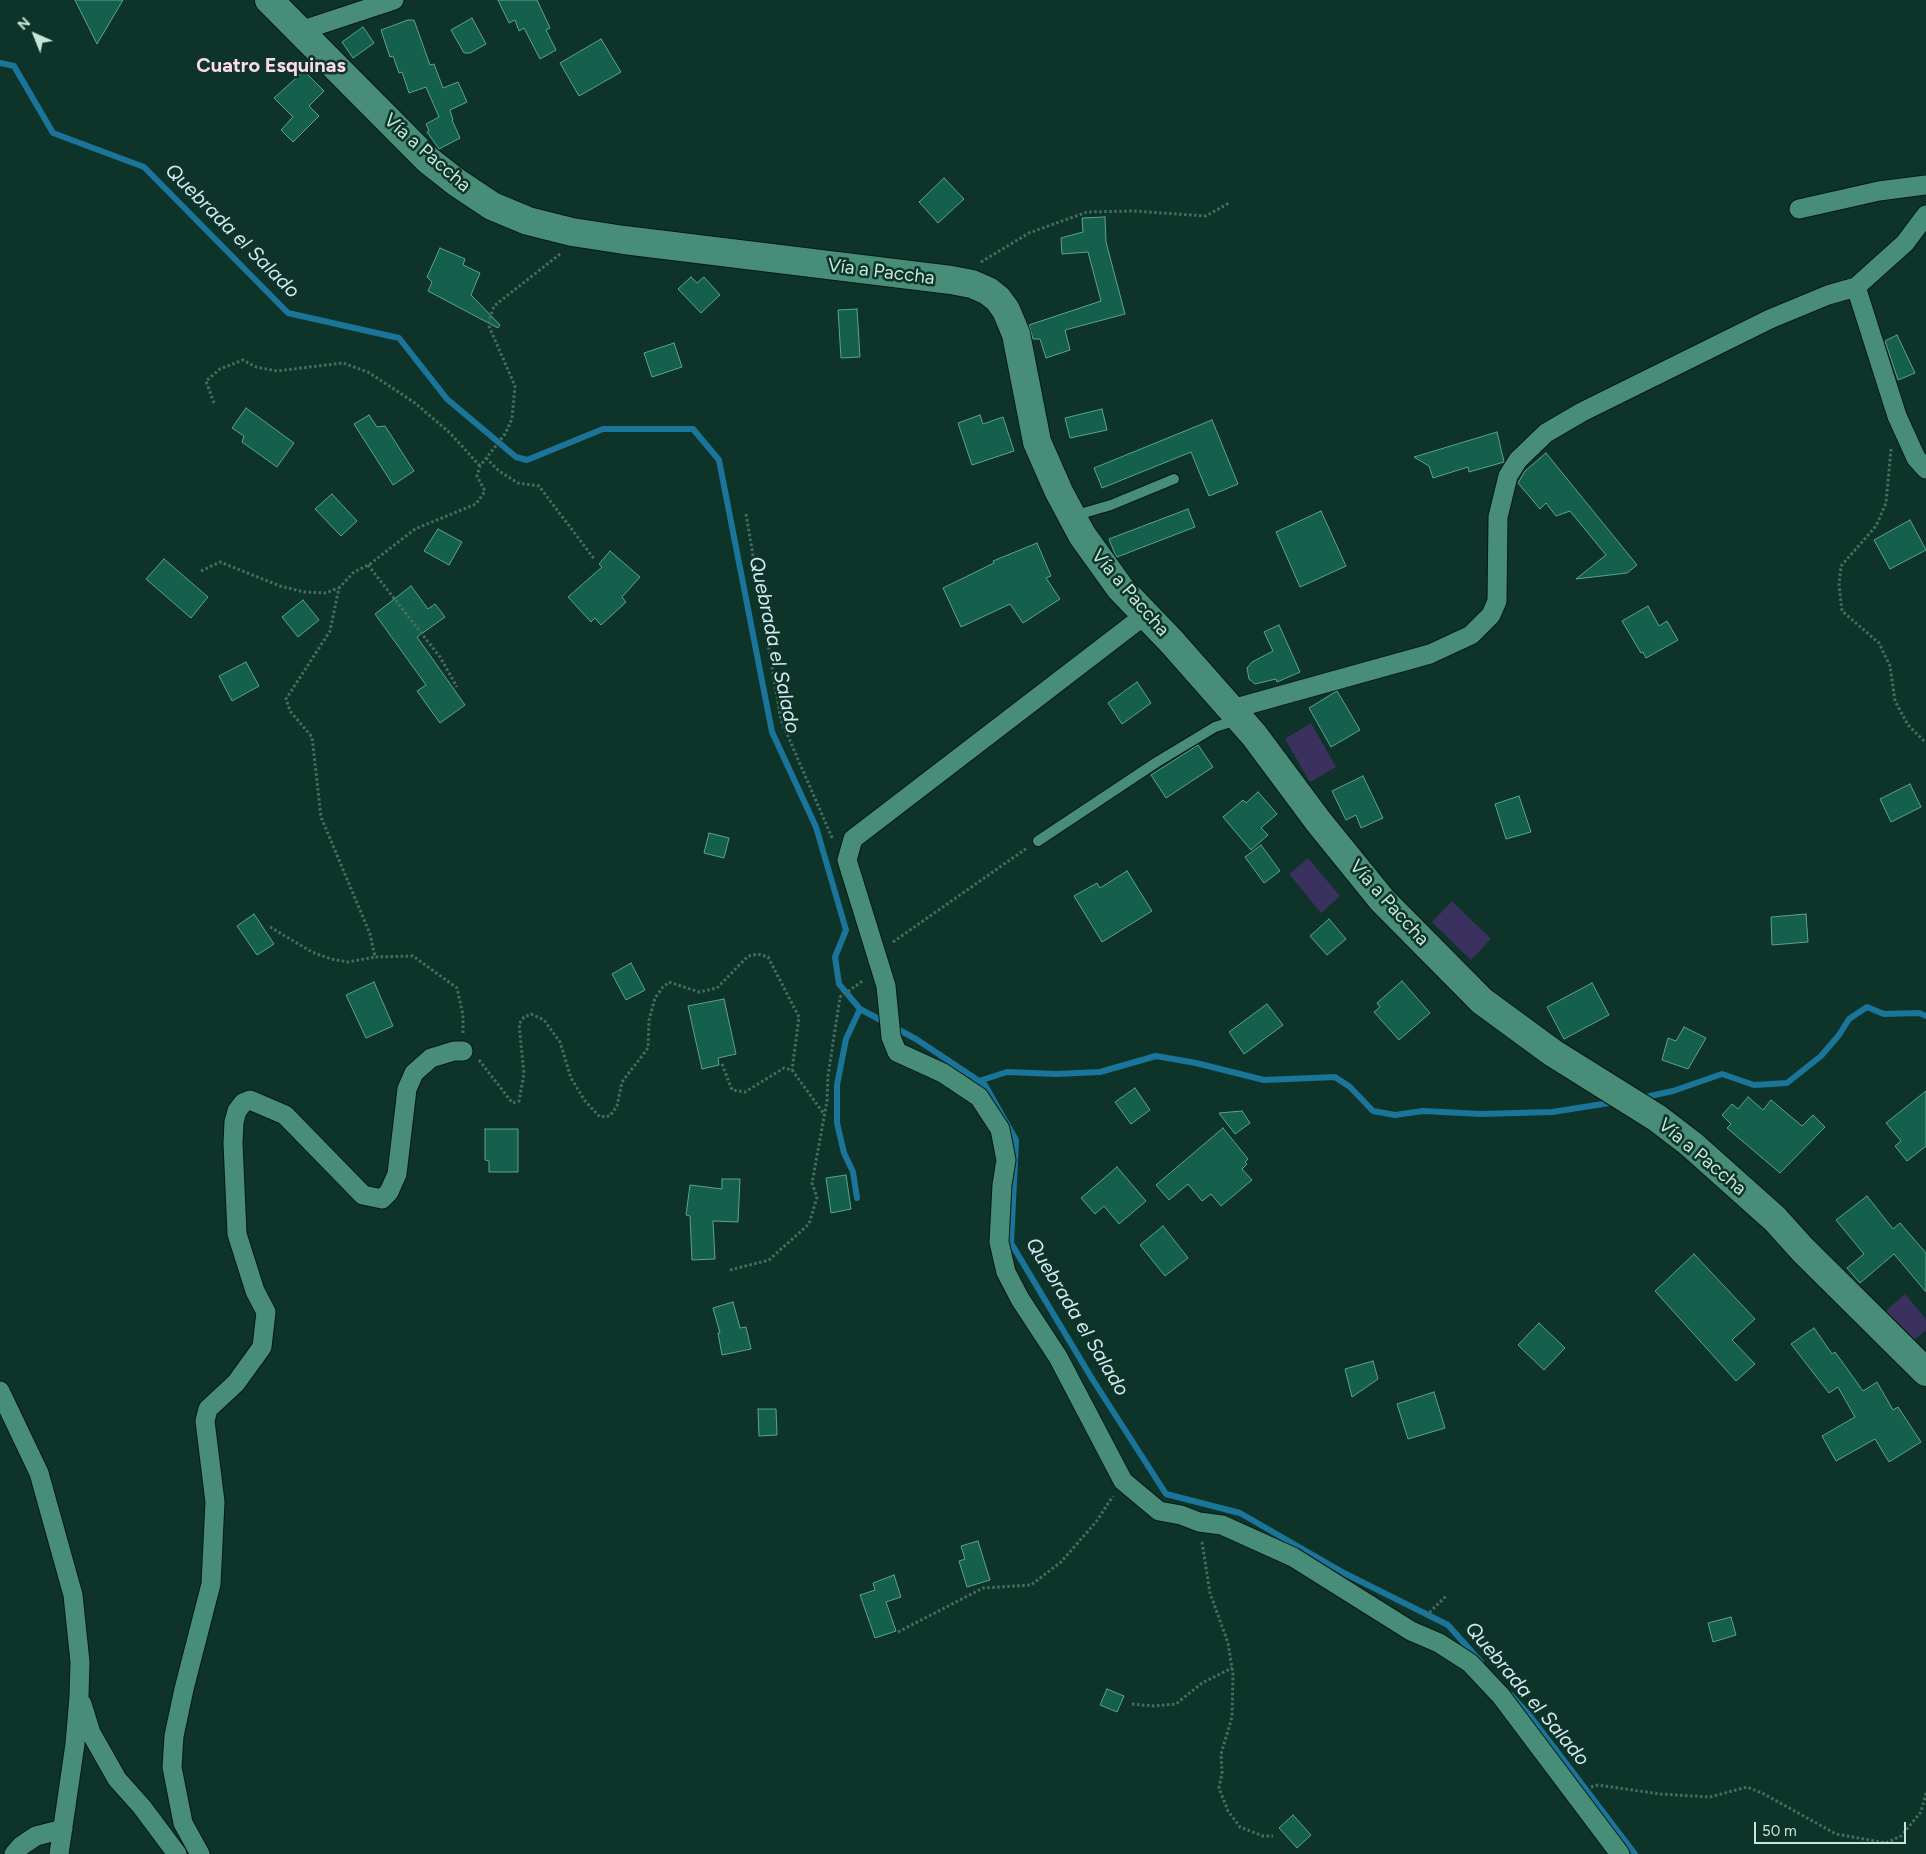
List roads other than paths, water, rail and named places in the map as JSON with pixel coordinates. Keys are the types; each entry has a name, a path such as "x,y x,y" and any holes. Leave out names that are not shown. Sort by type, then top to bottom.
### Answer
{"main road":[{"name":"Vía a Paccha","path":"269,0 406,140 456,182 492,206 528,221 572,232 951,280 972,284 988,291 1006,310 1016,334 1037,442 1072,516 1098,560 1145,615 1236,714 1382,900 1482,1001 1553,1053 1622,1096 1690,1144 1774,1219 1926,1372"}],"street":[{"path":"300,31 394,0"},
{"path":"1799,209 1879,191 1926,185"},
{"path":"1236,714 1430,654 1471,634 1491,615 1497,601 1498,517 1508,476 1518,460 1546,433 1582,412 1770,319 1828,295 1856,287 1905,243 1926,215"},
{"path":"1856,287 1894,408 1916,458 1926,469"},
{"path":"1145,615 853,839 847,860 886,986 891,1037 897,1052 943,1073 979,1097 1000,1129 1006,1160 1002,1185 999,1242 1006,1272 1020,1299 1058,1357 1123,1481 1159,1511 1182,1515 1199,1522 1222,1525 1293,1557 1411,1630 1439,1643 1470,1663 1501,1696 1620,1854"},
{"path":"200,1854 183,1823 172,1767 174,1736 184,1689 211,1584 215,1502 205,1421 208,1409 236,1383 262,1347 266,1312 255,1291 237,1234 233,1143 234,1122 238,1110 243,1103 250,1100 285,1115 362,1195 382,1199 389,1192 397,1174 407,1089 414,1073 431,1058 454,1050 463,1051"},
{"path":"0,1391 39,1473 74,1595 80,1662 79,1696 76,1744 59,1854"},
{"path":"79,1696 91,1733 117,1779 142,1807 177,1854"},
{"path":"14,1854 21,1846 36,1836 63,1829"}],"lane":[{"path":"1072,516 1111,505 1174,479"},
{"path":"1038,841 1157,762 1236,714"}],"waterway":[{"name":"Quebrada el Salado","path":"0,63 14,66 53,133 144,167 288,313 399,338 447,399 516,457 527,460 603,429 693,429 719,460 772,732 816,827 846,930 835,957 839,984 860,1009 916,1039 985,1085 1016,1140 1011,1243 1091,1377 1166,1494 1240,1513 1344,1573 1448,1625 1481,1662"},
{"path":"1641,1098 1673,1091 1722,1074 1754,1085 1787,1083 1821,1056 1839,1035 1849,1019 1867,1007 1884,1014 1919,1013 1926,1016"},
{"path":"857,1198 853,1172 844,1153 837,1123 837,1085 846,1039 860,1009"},
{"path":"979,1081 1007,1072 1056,1074 1100,1072 1156,1056 1196,1063 1264,1080 1335,1077 1350,1087 1373,1111 1395,1115 1423,1111 1481,1114 1552,1112 1616,1102"},
{"name":"Quebrada el Salado","path":"1511,1695 1530,1716 1635,1854"}],"district":[{"name":"Cuatro Esquinas","path":"271,66"}]}
